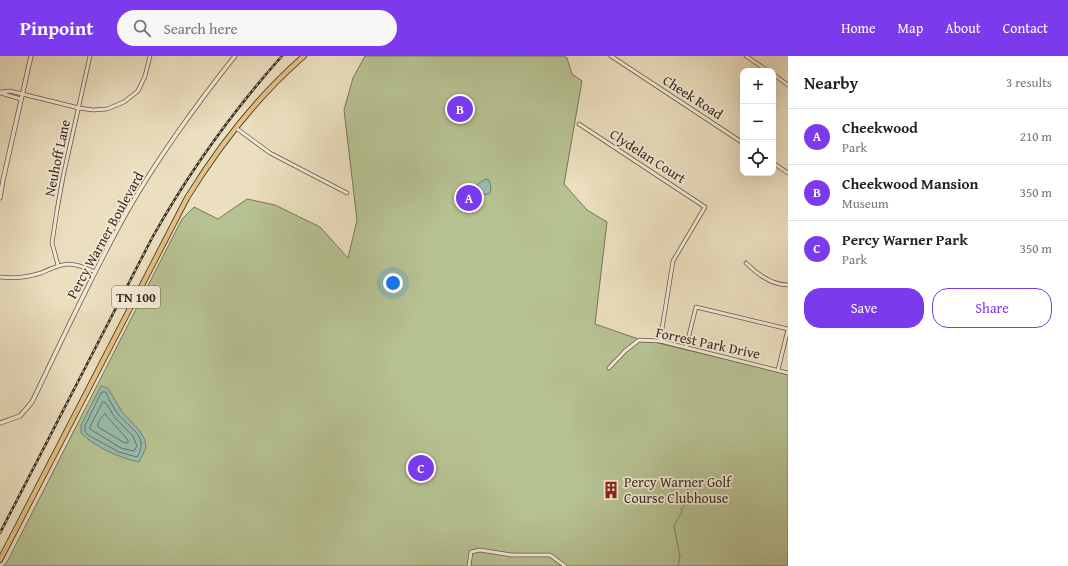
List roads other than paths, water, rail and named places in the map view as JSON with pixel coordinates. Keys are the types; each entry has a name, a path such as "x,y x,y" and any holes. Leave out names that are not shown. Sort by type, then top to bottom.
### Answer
{"main road":[{"name":"TN 100","path":"0,560 196,183 236,128 264,95 304,56"}],"street":[{"path":"0,198 31,56"},
{"name":"Neuhoff Lane","path":"58,266 52,243 54,229 63,177 90,56"},
{"path":"0,93 10,91 79,108 93,110 107,109 124,102 138,91 145,76 150,56"},
{"name":"Percy Warner Boulevard","path":"0,423 20,416 32,402 95,272 128,210 165,151 205,93 235,56"},
{"name":"Cheek Road","path":"611,56 740,141"},
{"path":"746,56 764,68"},
{"path":"776,76 788,85"},
{"path":"0,93 21,99"},
{"name":"Clydelan Court","path":"579,124 705,207 673,260 660,341"},
{"path":"236,128 270,153 347,193"},
{"path":"776,165 788,173"},
{"path":"746,263 757,274 780,285 788,285"},
{"path":"0,277 24,277 58,266 70,264 83,266 95,272"},
{"path":"686,347 696,307 788,329 778,370"},
{"name":"Forrest Park Drive","path":"609,368 625,351 639,340 660,341 788,373"},
{"path":"469,566 471,552 480,550 511,555 550,555 565,566"}],"water":[{"path":"486,179 489,180 491,187 490,193 483,194 480,192 477,185"},
{"path":"101,386 108,388 122,412 140,431 145,440 146,448 139,462 124,458 108,451 93,443 81,433 81,425"}],"waterway":[{"path":"678,566 680,557 674,526 682,512 681,510 683,508 691,478"}],"railway":[{"path":"0,533 152,238 166,214 212,143 282,56"}],"place":[{"name":"Cheekwood Mansion","path":"460,109"},
{"name":"Cheekwood","path":"469,198"},
{"name":"Percy Warner Park","path":"421,468"},
{"name":"Percy Warner Golf Course Clubhouse","path":"611,490"}]}
